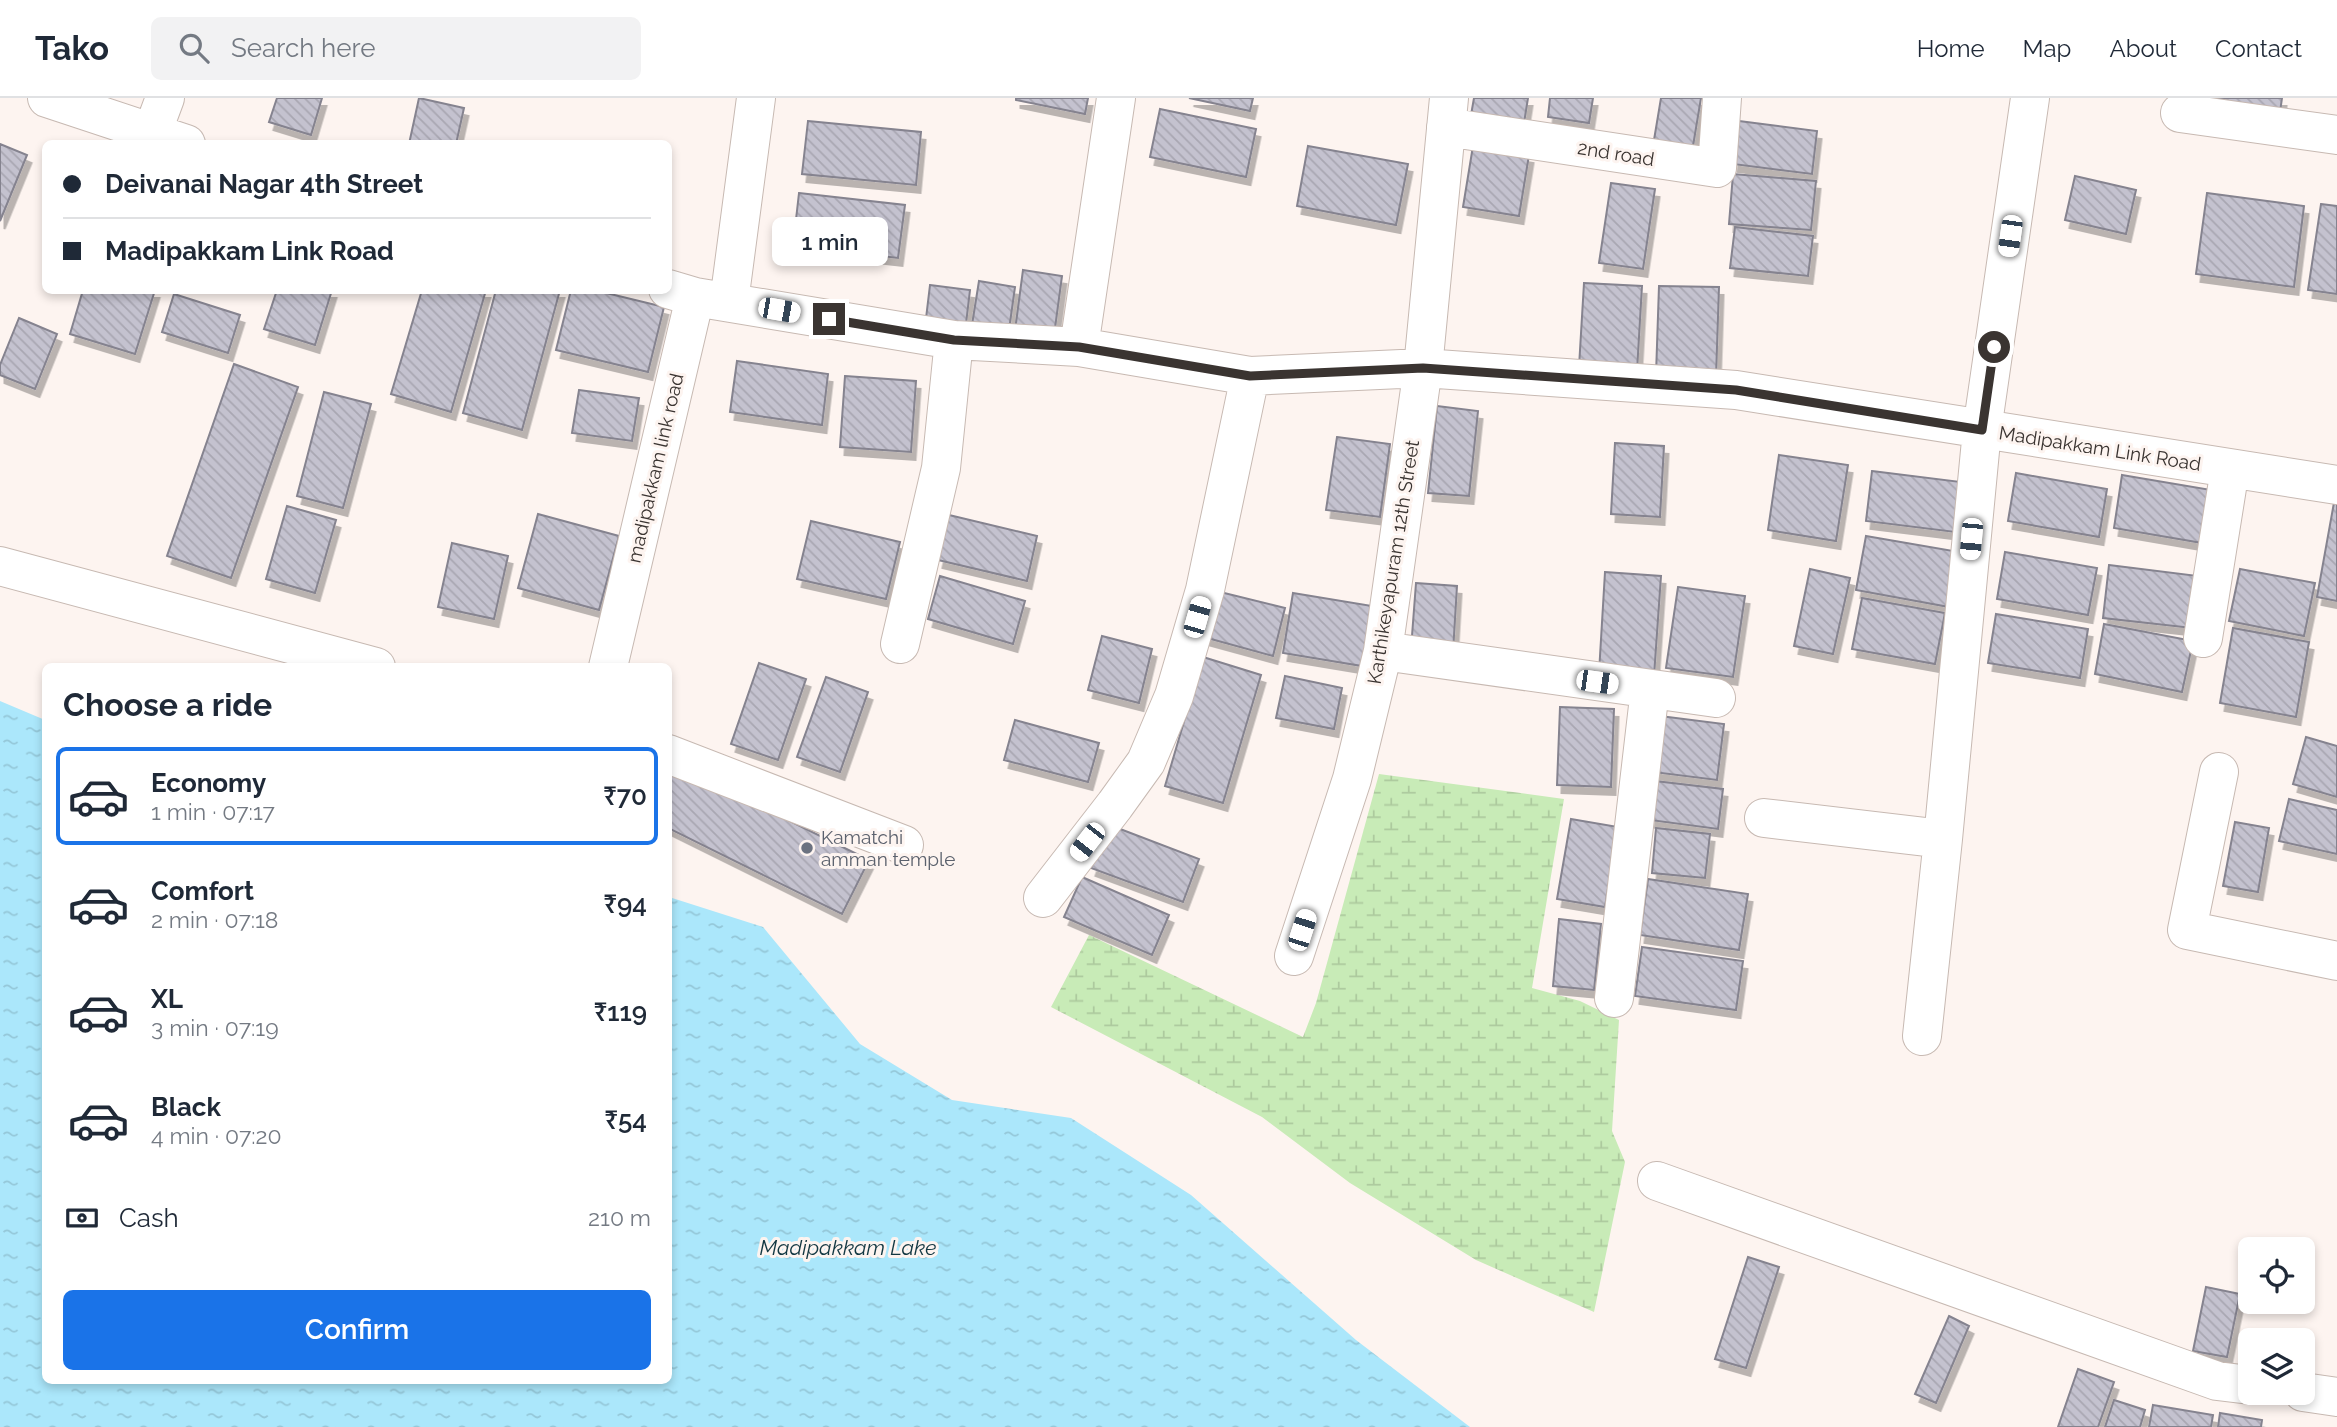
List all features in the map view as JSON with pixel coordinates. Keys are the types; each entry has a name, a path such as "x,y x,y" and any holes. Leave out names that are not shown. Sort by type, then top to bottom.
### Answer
{"street":[{"path":"47,98 169,138 165,98"},
{"name":"madipakkam link road","path":"609,663 697,296 756,98"},
{"path":"1079,347 1116,98"},
{"name":"2nd road","path":"1448,112 1717,168 1722,98"},
{"path":"1922,1036 1982,430 2030,98"},
{"name":"Karthikeyapuram 12th Street","path":"1293,956 1352,779 1383,651 1423,368 1448,112"},
{"path":"2180,113 2314,121"},
{"name":"Madipakkam Link Road","path":"697,296 954,340 1079,347 1250,376 1423,368 1736,390 2337,485"},
{"path":"900,644 941,468 954,340"},
{"path":"1044,898 1146,762 1174,696 1205,590 1250,376"},
{"path":"2203,638 2230,469"},
{"path":"0,566 361,663"},
{"path":"1383,651 1716,698"},
{"path":"1614,999 1650,690"},
{"path":"672,756 904,845"},
{"path":"2219,772 2188,930 2337,961"},
{"path":"1764,818 1943,839"},
{"path":"1657,1181 2217,1381 2238,1384"},
{"path":"2315,1394 2337,1397"}],"green space":[{"path":"1379,774 1564,799 1532,988 1580,1001 1619,1020 1612,1131 1625,1162 1594,1312 1476,1260 1350,1183 1262,1117 1051,1007 1089,935 1303,1037 1316,1003"}],"water":[{"name":"Madipakkam Lake","path":"0,701 42,719 42,1384 672,1384 672,898 763,927 860,1044 952,1100 1071,1118 1191,1195 1356,1340 1470,1427 0,1427"}],"building":[{"path":"277,98 322,98 311,135 269,122"},
{"path":"419,98 464,108 457,140 410,140"},
{"path":"1016,98 1088,98 1085,114"},
{"path":"1189,98 1253,98 1250,111"},
{"path":"1474,98 1528,98 1524,123 1471,115"},
{"path":"1550,98 1593,98 1589,123 1548,117"},
{"path":"1661,98 1701,98 1692,152 1653,146"},
{"path":"2207,98 2282,98 2280,112"},
{"path":"1160,109 1256,129 1246,177 1150,157"},
{"path":"808,121 921,132 916,185 802,174"},
{"path":"1739,121 1817,131 1812,174 1733,164"},
{"path":"0,144 27,155 0,221"},
{"path":"1308,146 1408,164 1396,225 1297,206"},
{"path":"1473,146 1529,155 1519,216 1463,207"},
{"path":"1733,174 1816,181 1811,230 1729,224"},
{"path":"2075,176 2136,190 2126,234 2065,220"},
{"path":"1611,183 1655,189 1643,269 1599,263"},
{"path":"799,193 905,205 898,258 793,246"},
{"path":"2207,193 2304,206 2294,287 2196,274"},
{"path":"2321,204 2337,206 2337,294 2308,290"},
{"path":"1735,227 1813,236 1808,276 1730,268"},
{"path":"1023,270 1062,276 1053,343 1014,338"},
{"path":"979,281 1015,287 1008,337 971,331"},
{"path":"1584,283 1642,286 1637,371 1579,367"},
{"path":"930,285 970,290 965,332 925,327"},
{"path":"1659,286 1719,287 1716,377 1656,375"},
{"path":"82,294 154,294 135,354 70,334"},
{"path":"174,294 240,315 228,353 162,332"},
{"path":"276,294 331,294 315,345 264,329"},
{"path":"421,294 485,294 451,412 391,394"},
{"path":"495,294 559,294 522,430 463,413"},
{"path":"570,294 610,294 664,307 648,372 556,350"},
{"path":"19,318 57,334 35,389 0,375 0,365"},
{"path":"737,361 828,374 822,425 730,412"},
{"path":"234,364 298,387 231,578 167,556"},
{"path":"845,376 916,381 911,452 840,447"},
{"path":"579,390 639,398 632,441 572,433"},
{"path":"324,392 371,404 343,508 297,496"},
{"path":"1437,406 1478,411 1469,496 1428,493"},
{"path":"1337,437 1390,444 1380,517 1326,510"},
{"path":"1615,443 1664,446 1660,517 1611,514"},
{"path":"1779,455 1848,465 1836,541 1768,530"},
{"path":"1872,471 1961,482 1955,532 1866,521"},
{"path":"2016,473 2107,489 2099,537 2008,521"},
{"path":"2122,475 2217,491 2208,544 2114,528"},
{"path":"2337,497 2337,601 2317,597"},
{"path":"287,506 336,520 315,593 266,579"},
{"path":"538,514 619,536 599,610 518,588"},
{"path":"949,515 1037,536 1027,581 938,560"},
{"path":"811,521 900,542 886,599 797,579"},
{"path":"1866,536 1959,552 1949,607 1856,590"},
{"path":"452,543 508,556 494,619 438,607"},
{"path":"2005,552 2097,568 2088,615 1997,599"},
{"path":"2109,565 2198,576 2192,628 2103,618"},
{"path":"1810,569 1850,578 1833,654 1794,646"},
{"path":"2240,569 2315,583 2304,636 2229,621"},
{"path":"1605,572 1661,576 1654,676 1599,673"},
{"path":"940,576 1025,601 1013,644 928,619"},
{"path":"1416,583 1457,586 1453,652 1411,649"},
{"path":"1678,587 1745,596 1733,677 1666,668"},
{"path":"1212,590 1285,608 1273,656 1200,636"},
{"path":"1293,593 1372,606 1362,666 1283,653"},
{"path":"1862,598 1945,613 1935,664 1852,649"},
{"path":"1996,614 2088,629 2080,678 1988,663"},
{"path":"2104,624 2193,641 2182,692 2095,674"},
{"path":"2233,628 2309,642 2296,717 2220,703"},
{"path":"1102,636 1152,649 1139,703 1088,690"},
{"path":"1203,657 1261,675 1223,803 1165,786"},
{"path":"759,663 806,679 778,760 731,744"},
{"path":"1285,676 1342,688 1334,729 1276,718"},
{"path":"826,677 868,692 840,772 797,757"},
{"path":"1560,707 1614,709 1611,787 1557,785"},
{"path":"1660,716 1724,724 1717,780 1653,772"},
{"path":"1015,720 1099,743 1088,782 1004,760"},
{"path":"2306,737 2337,746 2337,797 2293,784"},
{"path":"672,763 869,860 842,914 672,830"},
{"path":"1655,781 1723,789 1718,829 1650,820"},
{"path":"2289,799 2337,810 2337,854 2279,841"},
{"path":"1571,819 1618,827 1605,907 1557,899"},
{"path":"2235,822 2269,828 2258,892 2223,886"},
{"path":"1107,824 1199,859 1183,902 1091,868"},
{"path":"1656,828 1710,834 1705,878 1652,873"},
{"path":"1082,877 1169,915 1152,955 1064,917"},
{"path":"1648,879 1748,894 1739,950 1640,935"},
{"path":"1559,919 1601,924 1594,990 1553,986"},
{"path":"1642,947 1743,961 1736,1010 1635,996"},
{"path":"1748,1257 1779,1267 1746,1368 1715,1359"},
{"path":"2206,1287 2238,1294 2227,1357 2193,1351"},
{"path":"1949,1316 1969,1326 1936,1403 1915,1394"},
{"path":"2078,1369 2114,1382 2098,1427 2058,1427"},
{"path":"2114,1400 2145,1410 2140,1427 2105,1427"},
{"path":"2153,1405 2213,1415 2211,1427 2149,1427"},
{"path":"2220,1413 2262,1420 2261,1427 2218,1427"}],"place":[{"name":"Kamatchi amman temple","path":"807,848"}],"route":[{"path":"829,319 954,340 1079,347 1250,376 1423,368 1736,390 1982,430 1994,347"}]}
